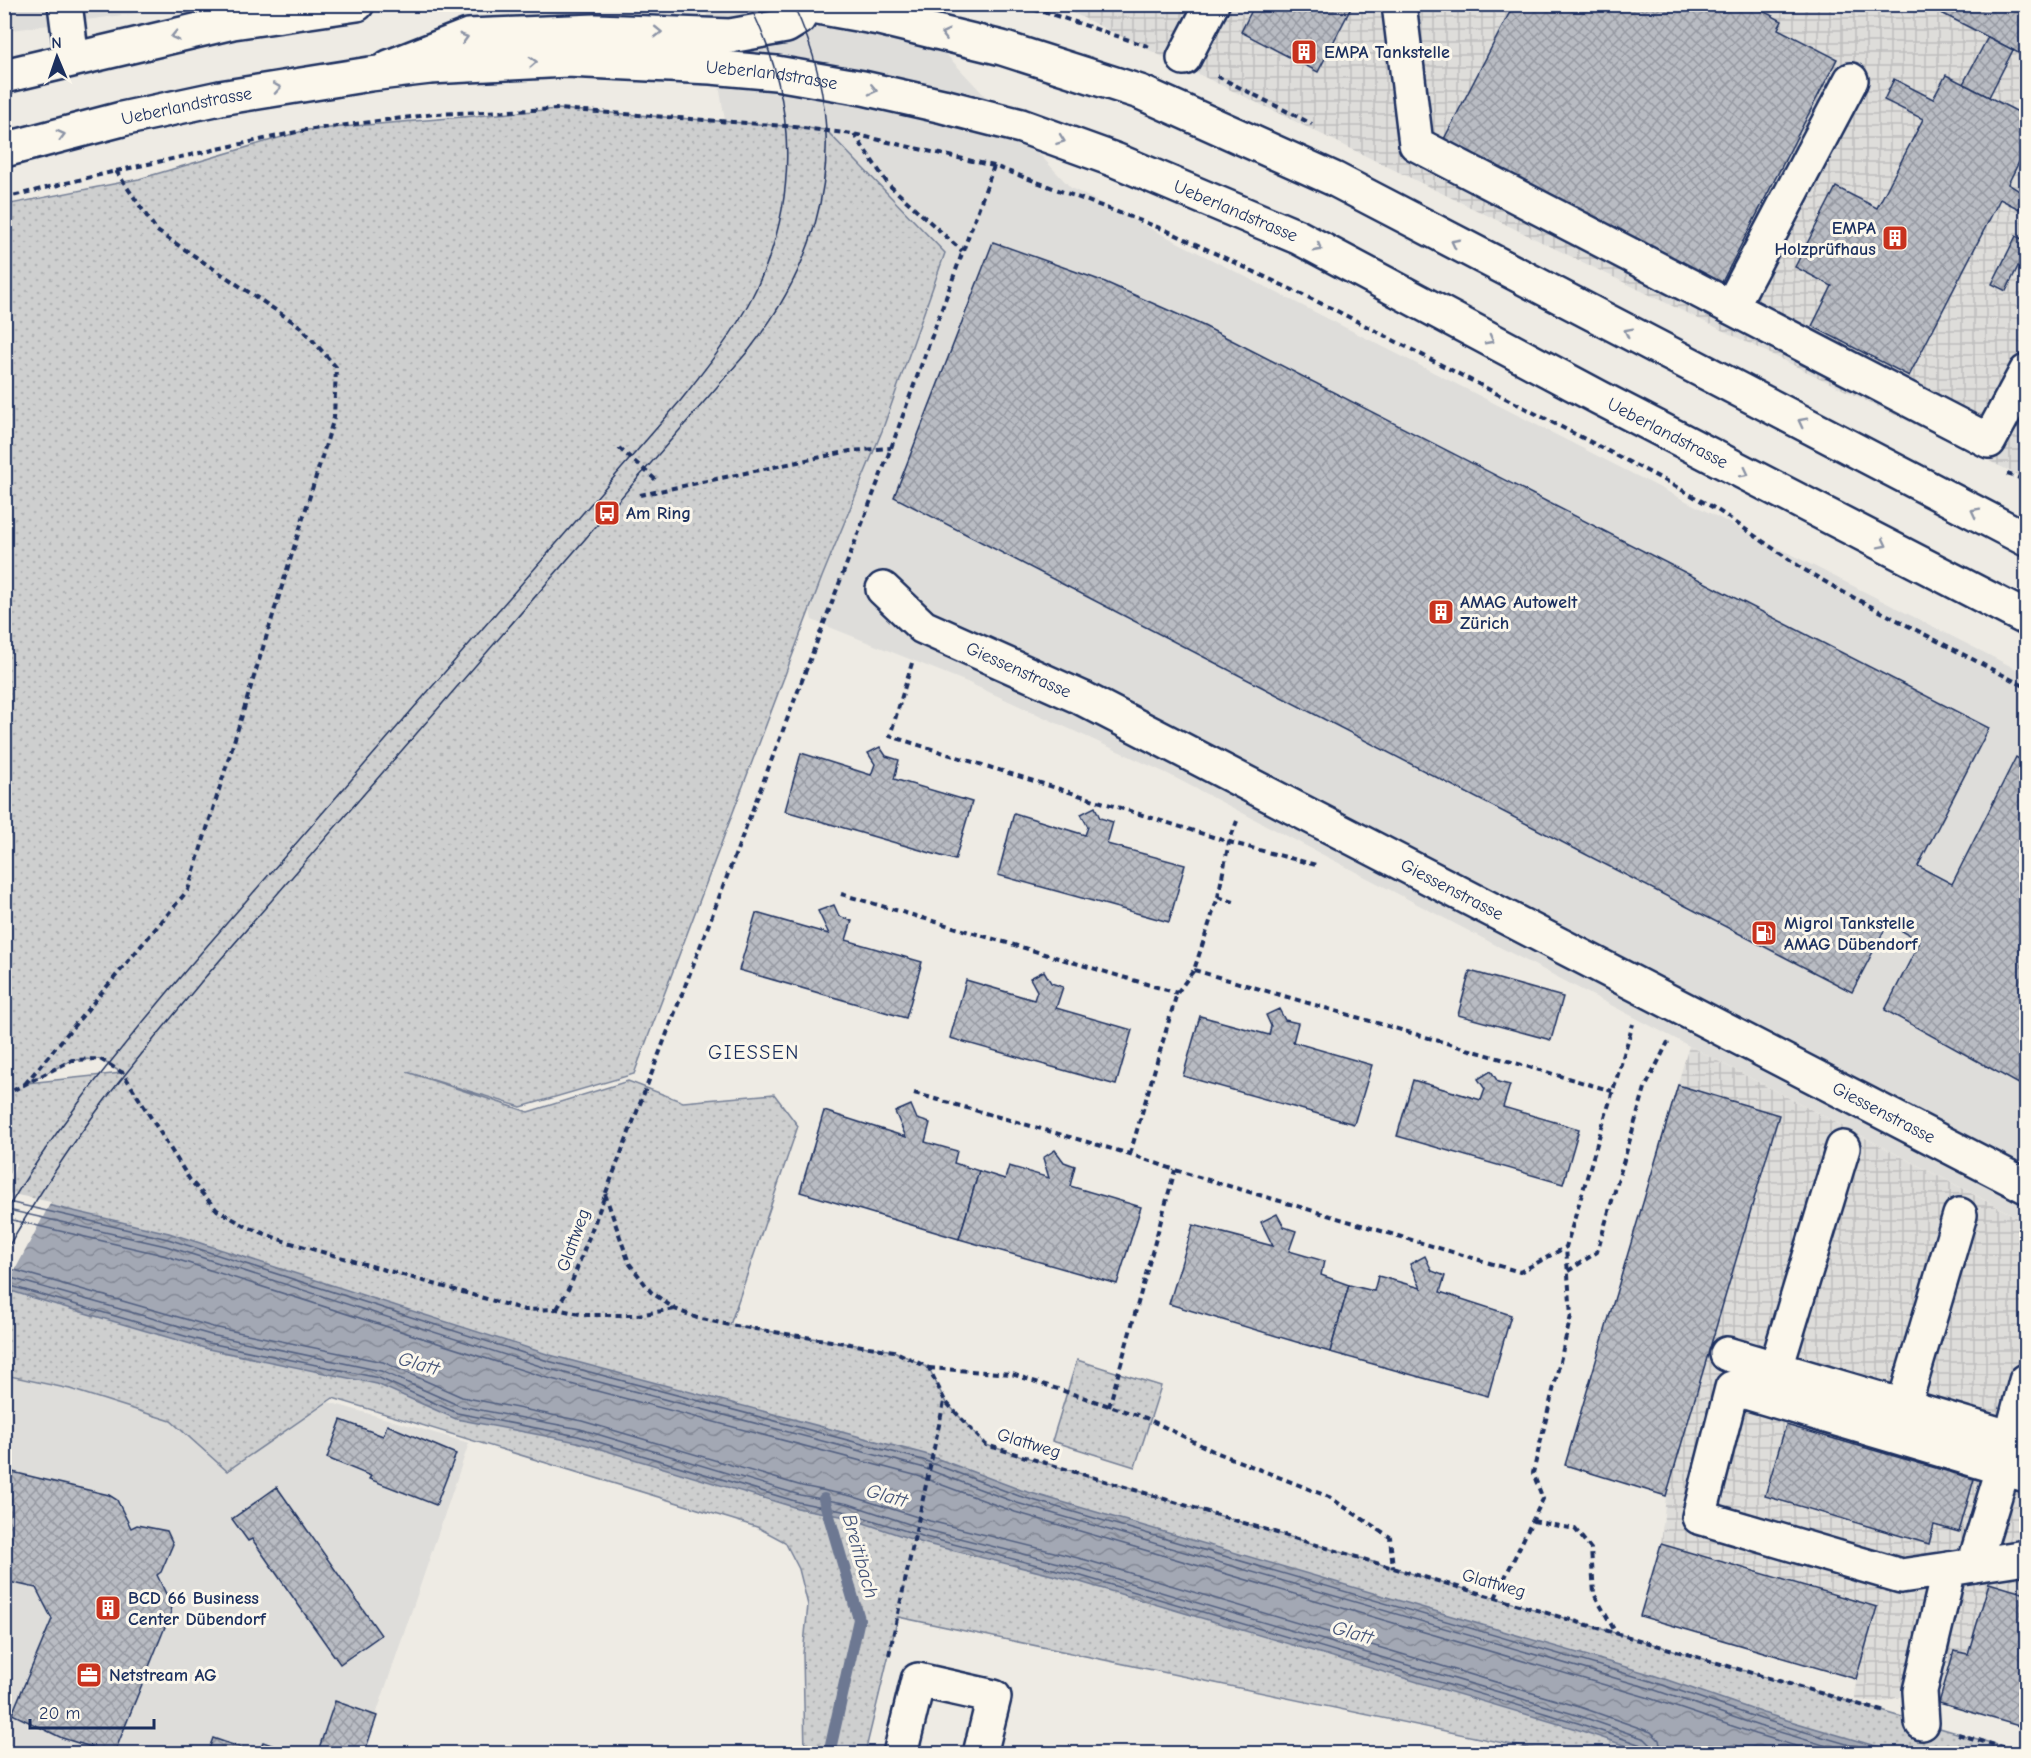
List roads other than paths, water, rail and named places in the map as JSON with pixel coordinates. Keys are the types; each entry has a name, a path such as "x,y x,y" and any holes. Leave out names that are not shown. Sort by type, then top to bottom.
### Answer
{"main road":[{"path":"65,4 72,59"},
{"path":"232,22 260,4"},
{"path":"4,76 232,22 357,4"},
{"path":"1184,58 1212,4"},
{"path":"1399,4 1416,144 1989,441 2026,372"},
{"name":"Ueberlandstrasse","path":"370,74 468,36 596,31 730,36 786,26 800,18 804,5 879,18 1002,48 1140,92 1334,179 2026,539"},
{"name":"Ueberlandstrasse","path":"4,150 122,119 220,98 370,74 430,68 567,60 711,67 777,73 863,88 1021,126 1115,160 1298,237 1600,398 2026,618"},
{"path":"1731,307 1851,80"},
{"name":"Giessenstrasse","path":"883,589 923,627 1082,698 2026,1186"},
{"path":"1776,1368 1844,1148"},
{"path":"1904,1405 1960,1215"},
{"path":"1727,1354 2019,1440"},
{"path":"1922,1723 1920,1691 1961,1567 2015,1472 2026,1381"},
{"path":"2015,1472 1732,1388 1699,1516 1901,1576 2026,1557"},
{"path":"900,1754 918,1680 994,1697 980,1754"}],"water":[{"name":"Glatt","path":"4,1195 169,1233 550,1355 925,1454 1021,1490 1653,1675 1763,1713 1882,1748 1913,1753 1647,1753 1576,1729 1080,1582 923,1543 846,1517 797,1508 577,1442 456,1419 377,1384 208,1349 30,1297 5,1289"}],"waterway":[{"name":"Breitibach","path":"824,1499 859,1619 829,1754"}],"tram line":[{"path":"4,1215 67,1119 138,1028 681,400 736,326 767,263 779,226 785,189 787,151 784,114 777,77 765,40 749,4"},
{"path":"4,1254 78,1137 105,1100 201,982 749,350 777,310 799,269 814,227 824,183 826,139 822,95 811,50 793,4"}],"place":[{"name":"EMPA Tankstelle","path":"1304,52"},
{"name":"EMPA Holzprüfhaus","path":"1895,238"},
{"name":"Am Ring","path":"607,513"},
{"name":"AMAG Autowelt Zürich","path":"1441,612"},
{"name":"Migrol Tankstelle AMAG Dübendorf","path":"1764,933"},
{"name":"BCD 66 Business Center Dübendorf","path":"108,1608"},
{"name":"Netstream AG","path":"89,1675"}],"district":[{"name":"GIESSEN","path":"754,1052"}]}
